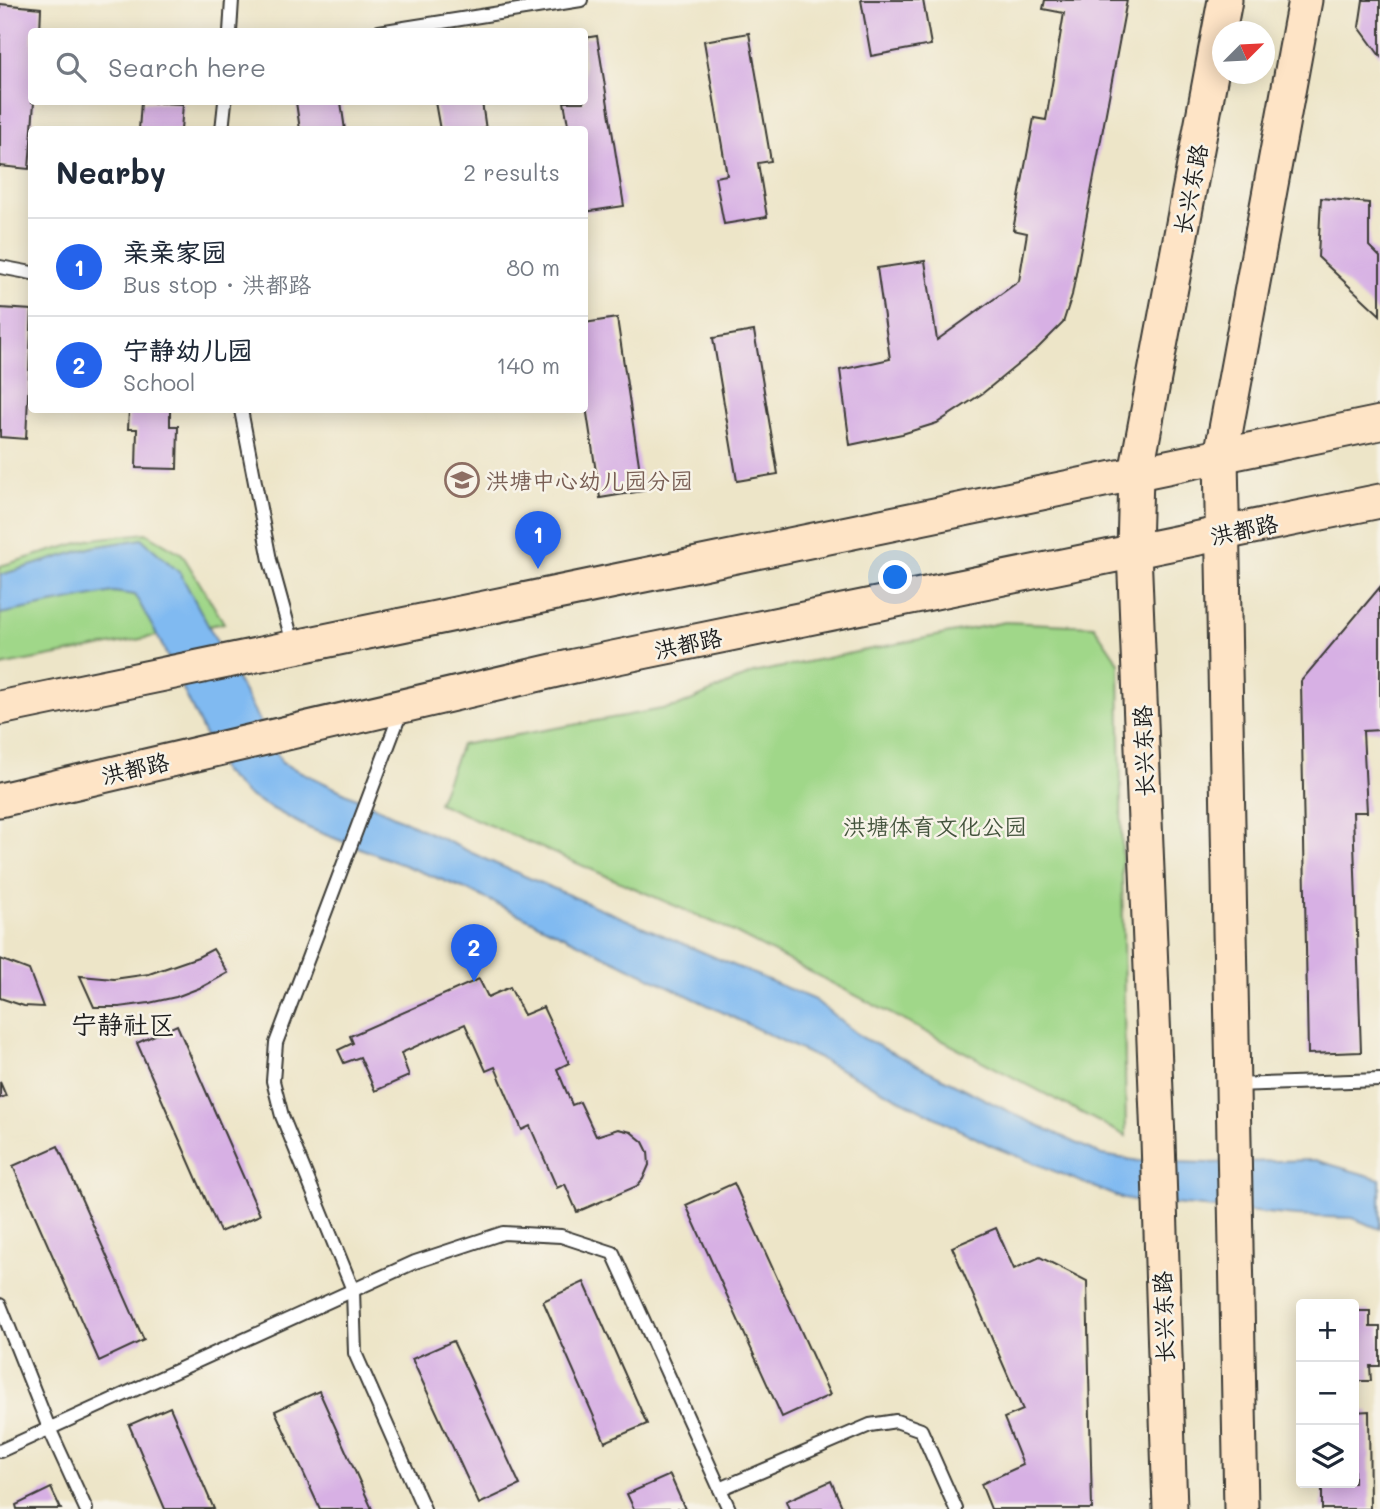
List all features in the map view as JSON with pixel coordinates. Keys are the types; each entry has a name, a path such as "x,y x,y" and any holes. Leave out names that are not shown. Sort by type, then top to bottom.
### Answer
{"main road":[{"name":"长兴东路","path":"1170,1509 1135,551 1136,474 1225,0"},
{"path":"1240,1503 1221,456 1305,0"},
{"path":"0,708 1380,423"},
{"name":"洪都路","path":"0,800 574,666 1380,501"}],"lane":[{"path":"230,28 232,0"},
{"path":"404,28 582,0"},
{"path":"222,126 225,105"},
{"path":"0,267 28,273"},
{"path":"242,413 270,560 278,650"},
{"path":"404,705 276,1043 273,1081 282,1116 352,1290 355,1353 424,1509"},
{"path":"1233,1085 1380,1080"},
{"path":"0,1451 415,1262 503,1233 561,1236 613,1253 729,1509"},
{"path":"0,1305 49,1429 86,1509"},
{"path":"720,1489 870,1425 896,1421 921,1430 956,1509"}],"green space":[{"path":"146,533 182,554 224,623 0,666 0,566 92,539"},
{"name":"洪塘体育文化公园","path":"1005,622 1094,626 1119,663 1126,1136 724,927 438,803 461,745 679,706 753,673"}],"water":[{"path":"142,539 180,573 282,763 487,860 815,1000 861,1037 1102,1155 1139,1161 1207,1163 1315,1160 1380,1179 1380,1229 1352,1218 1296,1216 1123,1199 992,1146 826,1062 468,890 308,828 247,795 222,771 135,595 113,592 0,614 0,575 93,547"}],"building":[{"path":"861,0 923,0 931,45 871,56"},
{"path":"1045,0 1127,0 1072,295 1063,323 1038,348 983,393 937,423 850,445 840,370 890,359 877,268 925,261 937,340 1019,281 1027,233 1013,230 1034,118 1046,120 1064,13 1043,9"},
{"path":"1363,0 1380,0 1380,56 1359,27"},
{"path":"0,4 41,8 40,28 28,28 28,105 34,105 32,126 28,126 28,169 0,166"},
{"path":"749,33 771,161 758,163 767,217 724,224 715,177 727,175 704,41"},
{"path":"597,36 624,206 588,211 588,126 568,126 565,105 588,105 588,37"},
{"path":"141,105 183,105 181,126 139,126"},
{"path":"296,105 341,105 344,126 299,126"},
{"path":"436,105 482,105 485,126 439,126"},
{"path":"1321,198 1369,203 1369,246 1380,257 1380,315 1318,257"},
{"path":"0,308 28,310 26,439 0,437"},
{"path":"617,318 643,491 600,498 587,413 588,322"},
{"path":"754,331 778,474 737,481 713,338"},
{"path":"129,413 170,413 170,426 178,426 177,469 136,468 137,429 128,429"},
{"path":"1380,587 1380,730 1363,731 1367,812 1353,812 1361,1052 1308,1054 1301,681"},
{"path":"213,949 228,973 176,997 149,1003 94,1007 80,976 114,979 149,974"},
{"path":"0,959 29,970 43,1007 24,1006 0,998"},
{"path":"479,979 488,997 510,987 524,1015 543,1007 569,1063 557,1069 572,1105 580,1102 596,1136 618,1129 631,1132 643,1142 648,1152 649,1165 637,1186 577,1212 565,1184 557,1188 530,1126 522,1130 495,1067 486,1071 465,1024 401,1053 409,1076 375,1091 360,1057 344,1063 338,1050 353,1043 350,1036"},
{"path":"177,1025 260,1215 220,1232 137,1043"},
{"path":"0,1082 6,1096 0,1098"},
{"path":"58,1146 144,1340 99,1361 13,1166"},
{"path":"734,1183 830,1395 782,1417 686,1205"},
{"path":"996,1228 1014,1269 1040,1257 1087,1281 1092,1509 991,1509 981,1484 1023,1465 1004,1418 1023,1410 952,1247"},
{"path":"584,1282 647,1424 605,1442 543,1301"},
{"path":"1359,1311 1370,1311 1370,1327 1380,1327 1380,1366 1370,1366 1371,1381 1359,1381"},
{"path":"453,1341 520,1485 479,1504 412,1359"},
{"path":"319,1391 372,1509 320,1509 275,1411"},
{"path":"170,1407 214,1509 165,1509 129,1425"},
{"path":"1369,1411 1370,1509 1322,1509 1322,1488 1359,1488 1359,1412"},
{"path":"670,1475 685,1509 634,1509 627,1494"},
{"path":"831,1481 843,1509 789,1509 786,1501"},
{"path":"51,1488 61,1509 17,1509 16,1505"}],"place":[{"name":"洪塘中心幼儿园分园","path":"462,480"},
{"name":"亲亲家园","path":"538,569"},
{"name":"宁静幼儿园","path":"474,982"}],"district":[{"name":"宁静社区","path":"123,1024"}]}
